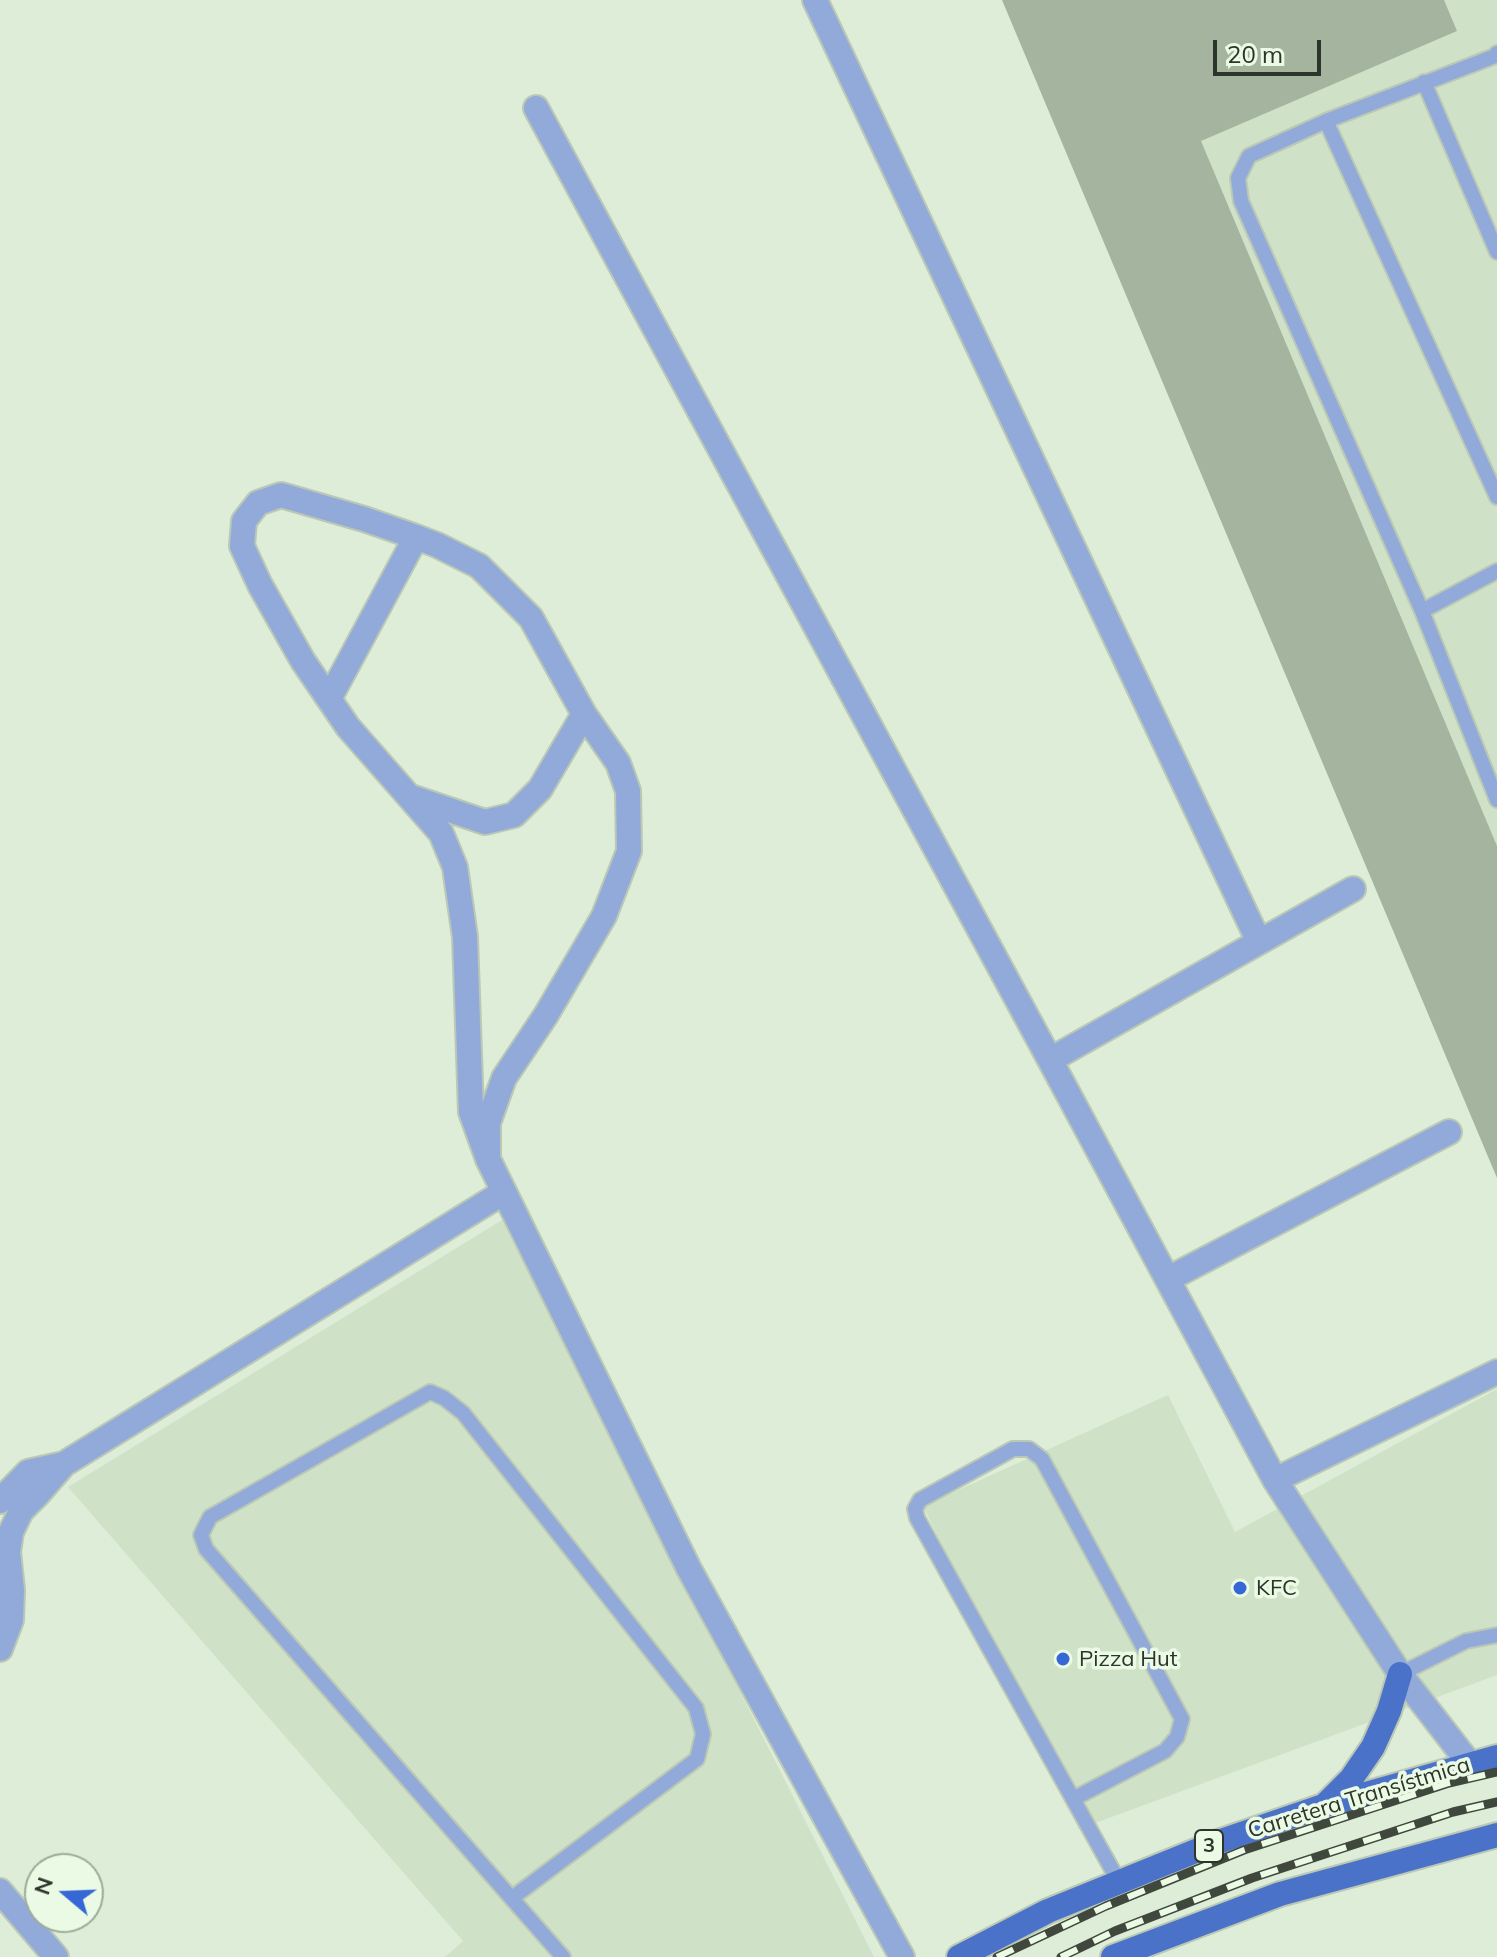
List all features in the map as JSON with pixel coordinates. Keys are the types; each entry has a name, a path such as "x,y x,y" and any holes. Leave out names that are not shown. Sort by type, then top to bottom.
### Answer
{"main road":[{"path":"1323,1806 1351,1779 1373,1747 1389,1711 1400,1674"},
{"name":"Carretera Transístmica","path":"959,1957 1048,1911 1218,1842 1323,1806 1497,1757"},
{"path":"1113,1957 1280,1894 1497,1835"}],"street":[{"path":"815,0 1259,942"},
{"path":"536,108 1275,1480 1400,1674 1469,1763"},
{"path":"488,1159 488,1123 504,1078 546,1015 604,916 629,851 628,791 618,763 584,714 531,618 479,566 416,537 281,495 258,503 244,521 242,546 260,585 303,661 348,727 441,833 455,867 465,937 471,1112 488,1159 689,1569 902,1957"},
{"path":"329,699 416,537"},
{"path":"411,797 485,822 514,815 540,789 584,714"},
{"path":"1050,1060 1353,889"},
{"path":"1168,1279 1449,1132"},
{"path":"0,1649 11,1620 8,1552 11,1532 21,1511 64,1464 504,1192"},
{"path":"1275,1480 1497,1372"},
{"path":"0,1501 28,1472 64,1464"},
{"path":"0,1891 56,1957"}],"lane":[{"path":"1495,790 1422,611 1241,201 1238,178 1249,156 1326,121 1497,53"},
{"path":"1424,82 1497,252"},
{"path":"1326,121 1497,497"},
{"path":"1422,611 1497,571"},
{"path":"512,1898 697,1759 703,1734 696,1708 463,1413 444,1398 430,1392 210,1517 201,1535 206,1549 563,1957"},
{"path":"1073,1799 1165,1751 1177,1737 1182,1719 1042,1459 1029,1449 1013,1449 920,1500 915,1509 917,1518 1119,1882"},
{"path":"1400,1674 1466,1641 1497,1635"}],"shaded area":[{"path":"1004,0 1497,0 1497,1111"},
{"path":"502,1220 874,1957 445,1957 463,1941 68,1487"},
{"path":"1497,1389 1497,1675 1079,1829 923,1506 1168,1395 1235,1532"}],"building":[{"path":"1002,0 1444,0 1457,31 1201,141 1497,846 1497,1178"}],"railway":[{"path":"997,1957 1106,1906 1244,1850 1449,1783 1497,1772"},
{"path":"1061,1957 1115,1931 1252,1878 1453,1812 1497,1802"}],"place":[{"name":"KFC","path":"1240,1588"},
{"name":"Pizza Hut","path":"1063,1659"}]}
